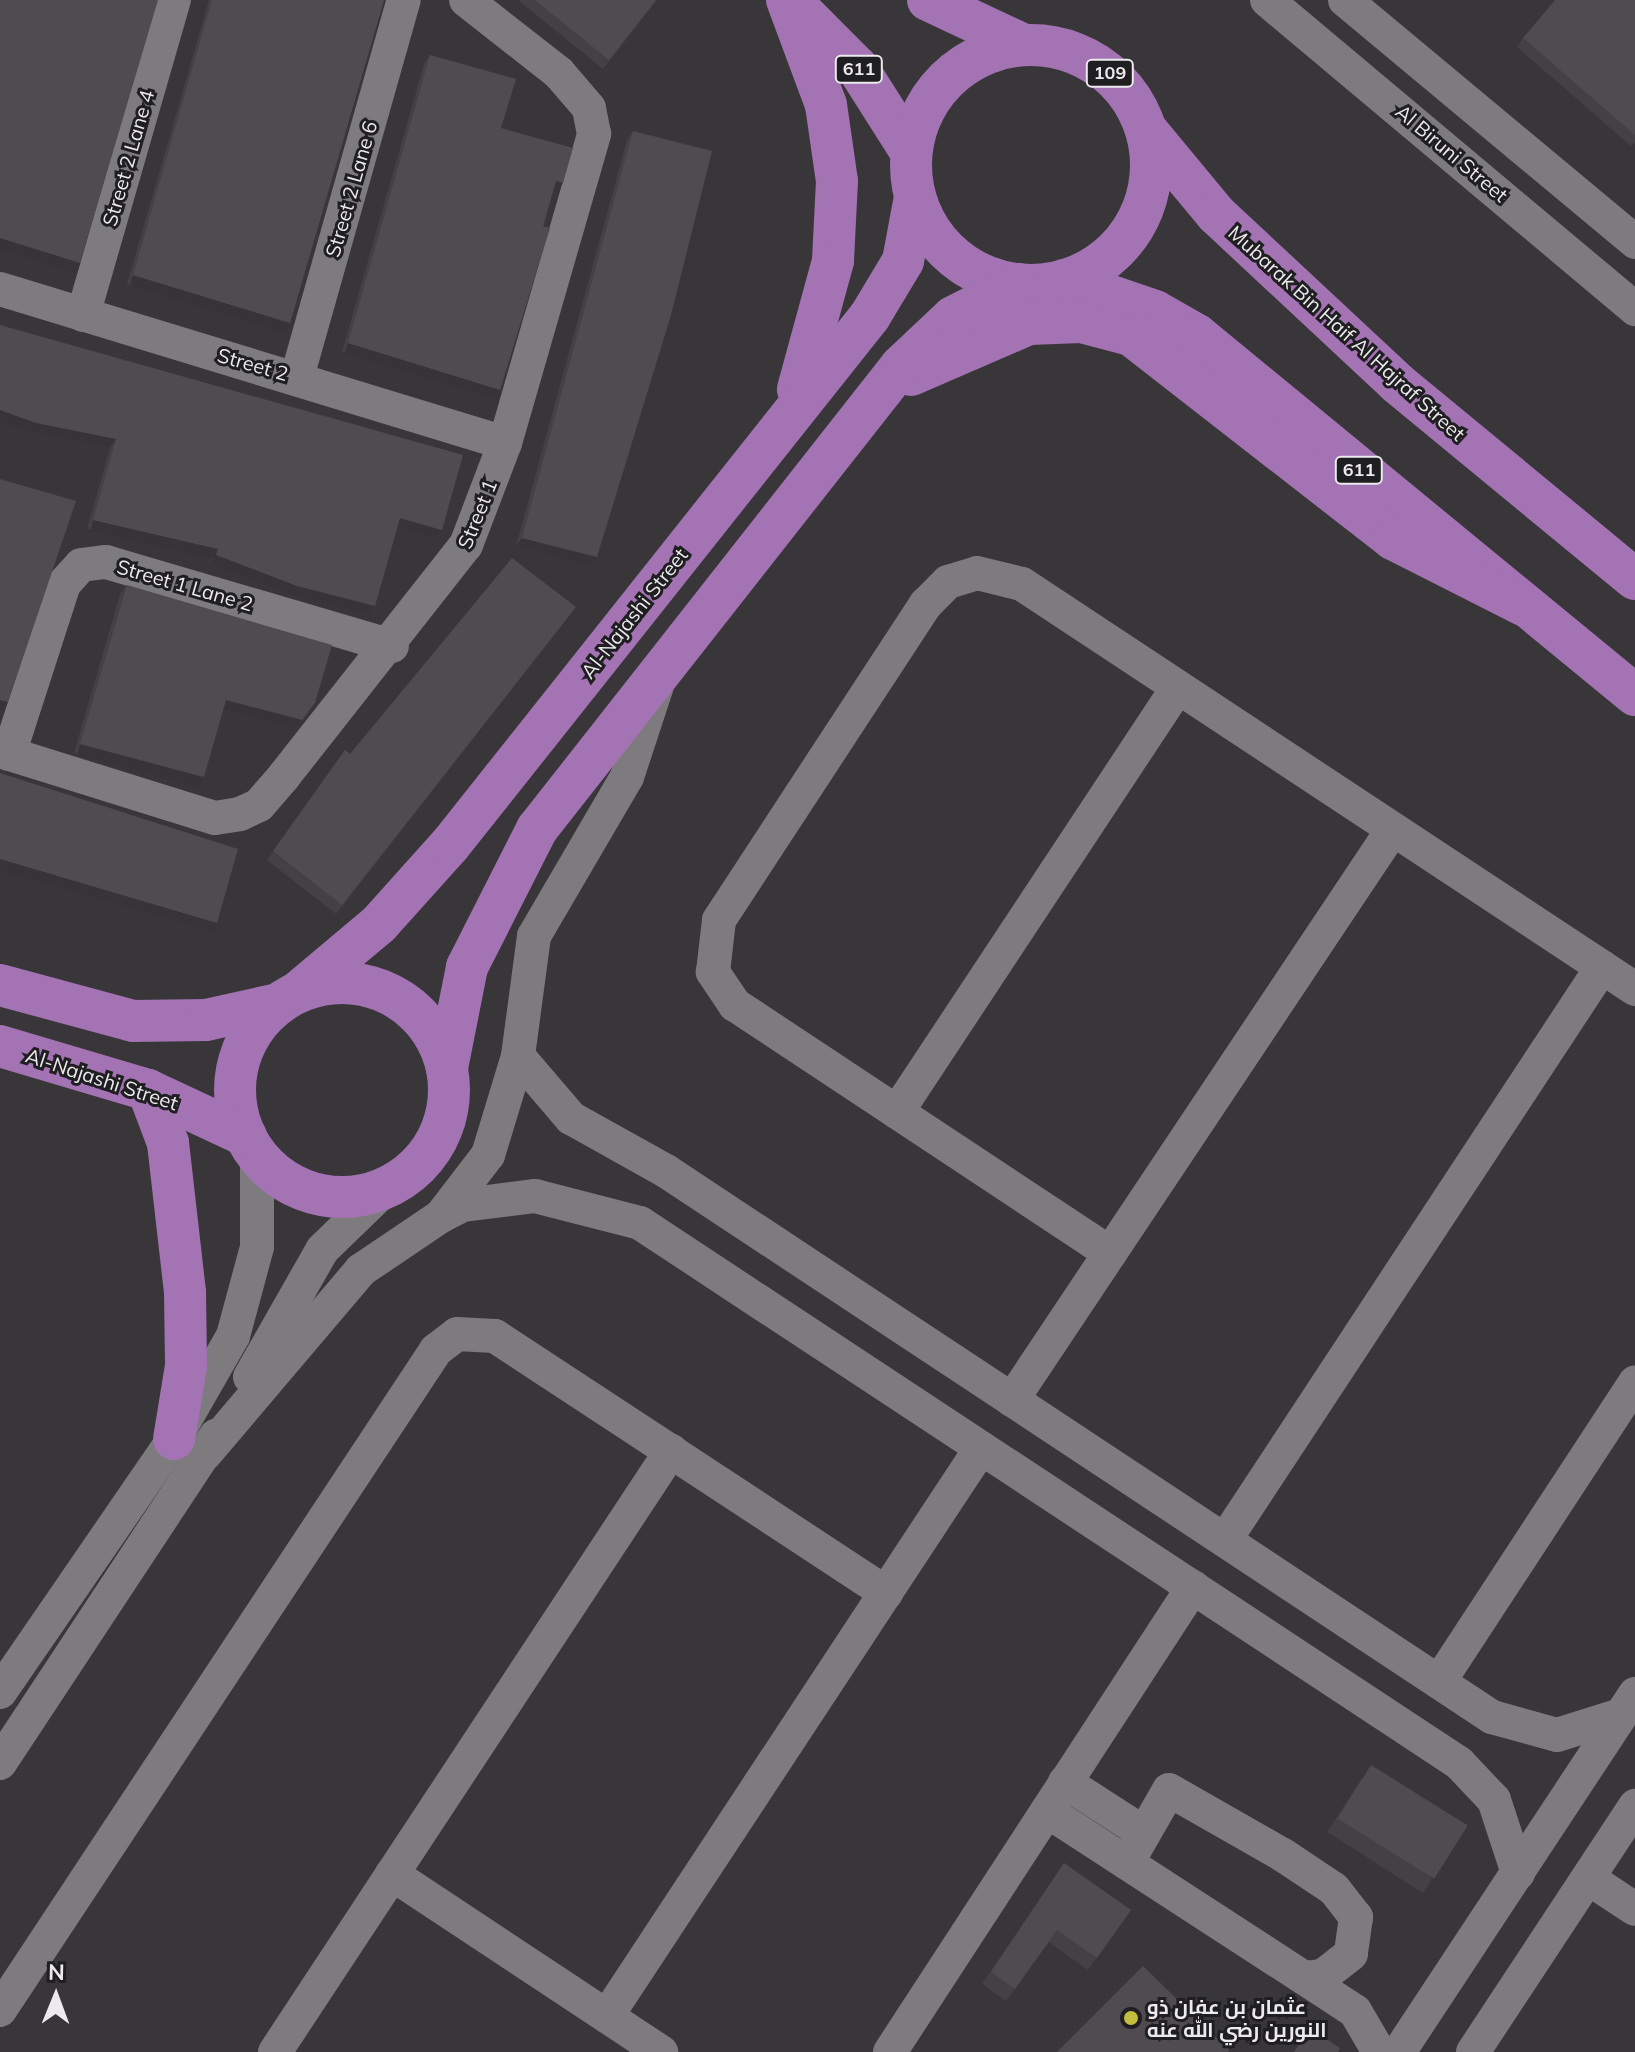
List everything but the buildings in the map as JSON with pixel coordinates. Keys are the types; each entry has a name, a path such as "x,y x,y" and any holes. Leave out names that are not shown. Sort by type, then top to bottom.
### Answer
{"main road":[{"name":"611","path":"788,0 857,67 911,152"},
{"path":"785,421 825,302 837,181 826,105 788,0"},
{"path":"928,0 1022,44"},
{"name":"109","path":"1022,44 1069,50 1110,73 1148,132 1152,178 1137,223 1106,259 1064,280 1018,284 953,257 915,197 911,152 925,107 947,78 976,57 1022,44"},
{"name":"Mubarak Bin Haif Al Hajraf Street","path":"1148,132 1216,214 1397,383 1635,579"},
{"name":"Al-Najashi Street","path":"0,985 133,1021 206,1020 288,998 416,886 889,290 903,261 915,197"},
{"name":"611","path":"1064,280 1155,311 1197,335 1635,695"},
{"path":"447,1068 427,1025 390,994 344,983 288,998 246,1041 238,1065 235,1089 251,1146 317,1194 388,1186 438,1137 447,1068 467,967 510,874 662,669 879,393 953,317 1018,284"},
{"path":"879,393 966,346 1029,324 1106,327 1164,355 1393,539 1523,605"},
{"name":"Al-Najashi Street","path":"0,1046 148,1090 251,1146"},
{"path":"148,1090 168,1143 185,1292 190,1446"}],"street":[{"name":"Street 2 Lane 4","path":"83,315 174,0"},
{"name":"Street 2 Lane 6","path":"297,377 404,0"},
{"name":"Street 1","path":"4,753 215,818 240,814 259,805 392,646 466,545 505,443 594,134 589,108 559,73 466,0"},
{"name":"Al Biruni Street","path":"1267,0 1635,309"},
{"path":"1345,0 1635,242"},
{"path":"1359,75 1371,79 1391,69 1396,43"},
{"path":"1415,122 1416,93 1426,86 1451,87"},
{"name":"Street 2","path":"0,289 297,377 505,443"},
{"name":"Street 1 Lane 2","path":"4,753 64,584 81,565 106,562 392,646"},
{"path":"1110,1253 735,1005 713,972 710,946 719,920 926,604 962,576 1008,577 1635,989"},
{"path":"441,1216 488,1155 518,1056 534,936 627,777 662,669"},
{"path":"897,1112 1178,687"},
{"path":"1012,1400 1393,829"},
{"path":"1225,1540 1602,967"},
{"path":"518,1056 571,1118 666,1171 1492,1717 1534,1733 1580,1733 1628,1704"},
{"path":"190,1446 248,1292 260,1217 251,1146"},
{"path":"0,1763 190,1446 322,1250 388,1186"},
{"path":"0,1692 190,1446 361,1270 441,1216 463,1205 535,1196 629,1218 1459,1763 1494,1800 1518,1873"},
{"path":"0,2010 445,1340 470,1331 495,1336 886,1593"},
{"path":"1439,1682 1635,1382"},
{"path":"607,2016 981,1448"},
{"path":"275,2052 671,1451"},
{"path":"890,2052 1193,1587"},
{"path":"1399,2052 1628,1704"},
{"path":"1065,1782 1144,1833"},
{"path":"1127,1863 1169,1790 1347,1901 1357,1936 1351,1954 1332,1972 1305,1978"},
{"path":"1473,2052 1635,1806"},
{"path":"1047,1811 1355,2011 1379,2052"},
{"path":"392,1874 661,2052"},
{"path":"1588,1878 1635,1909"}],"place":[{"name":"عثمان بن عفان ذو النورين رضي الله عنه","path":"1131,2018"}]}
